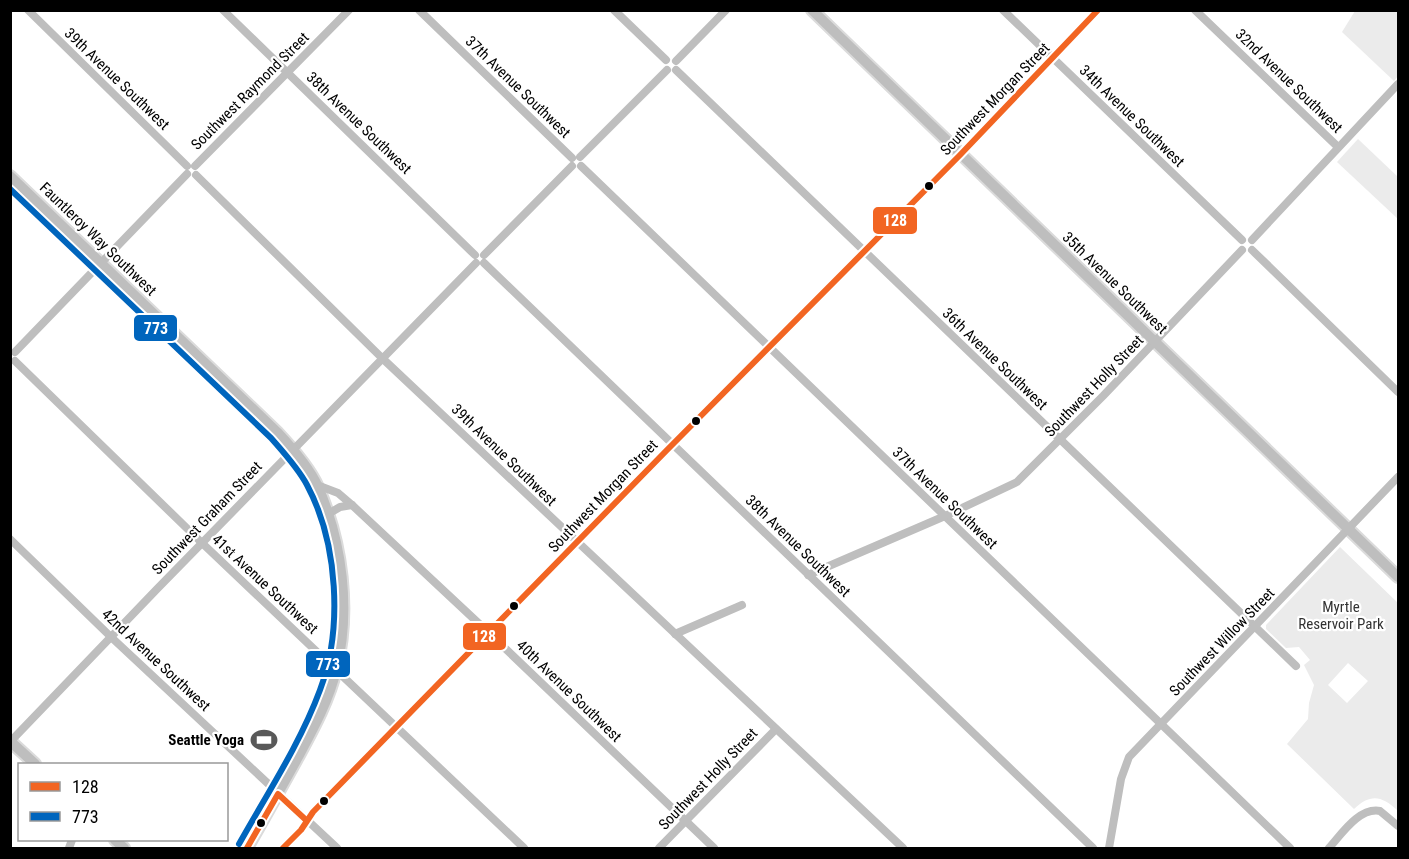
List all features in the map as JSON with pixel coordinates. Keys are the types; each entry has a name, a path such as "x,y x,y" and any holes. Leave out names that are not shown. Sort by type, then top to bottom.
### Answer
{"main road":[{"name":"35th Avenue Southwest","path":"812,10 1398,577"},
{"name":"Fauntleroy Way Southwest","path":"10,176 266,421 293,450 317,485 328,514 338,557 344,604 336,670 311,734 247,849"},
{"path":"11,742 33,763"}],"street":[{"name":"39th Avenue Southwest","path":"28,10 382,358 903,849"},
{"name":"38th Avenue Southwest","path":"223,10 1093,849"},
{"name":"Southwest Raymond Street","path":"13,357 191,170 349,10"},
{"name":"37th Avenue Southwest","path":"419,10 1290,849"},
{"path":"614,10 666,60 671,58 673,67"},
{"name":"Southwest Graham Street","path":"11,742 382,358 673,67 726,10"},
{"name":"34th Avenue Southwest","path":"1003,10 1242,245"},
{"name":"Southwest Morgan Street","path":"283,849 301,830 306,820 672,445 960,155 1098,10"},
{"name":"32nd Avenue Southwest","path":"1195,10 1338,147"},
{"name":"36th Avenue Southwest","path":"673,67 1296,666"},
{"path":"1252,240 1398,84"},
{"path":"1252,240 1248,238 1242,245 1248,252 1252,250"},
{"path":"1252,240 1254,245 1252,250"},
{"name":"Southwest Holly Street","path":"808,575 1012,485 1060,441 1155,342 1242,245"},
{"path":"1252,250 1398,392"},
{"name":"41st Avenue Southwest","path":"13,357 202,543 524,849"},
{"name":"Southwest Willow Street","path":"1109,849 1126,762 1398,477"},
{"name":"40th Avenue Southwest","path":"317,485 338,493 352,505 714,849"},
{"path":"328,514 340,507 352,505"},
{"name":"42nd Avenue Southwest","path":"10,539 337,849"},
{"path":"675,634 742,605"},
{"name":"Southwest Holly Street","path":"659,849 776,729"},
{"path":"1329,849 1358,818 1369,811 1375,810 1385,814 1398,826"}],"green space":[{"path":"1355,11 1398,11 1398,76 1394,81 1342,32"},
{"path":"1358,139 1398,177 1398,219 1337,162"},
{"name":"Myrtle Reservoir Park","path":"1340,547 1398,603 1398,811 1387,802 1376,798 1366,800 1354,809 1287,744 1308,719 1314,685 1304,665 1310,660 1299,647 1286,648 1266,629 1266,625","holes":["1348,663 1368,681 1347,703 1328,685"]}],"transit line":[{"name":"128","path":"283,848 301,830 313,812 960,155 1098,10"},
{"name":"773","path":"10,189 271,438 307,485 317,508 331,559 334,586 332,640 327,666 320,690 303,730 239,844"},
{"name":"128","path":"247,848 278,794 306,820"}],"place":[{"name":"Seattle Yoga","path":"264,740"}]}
